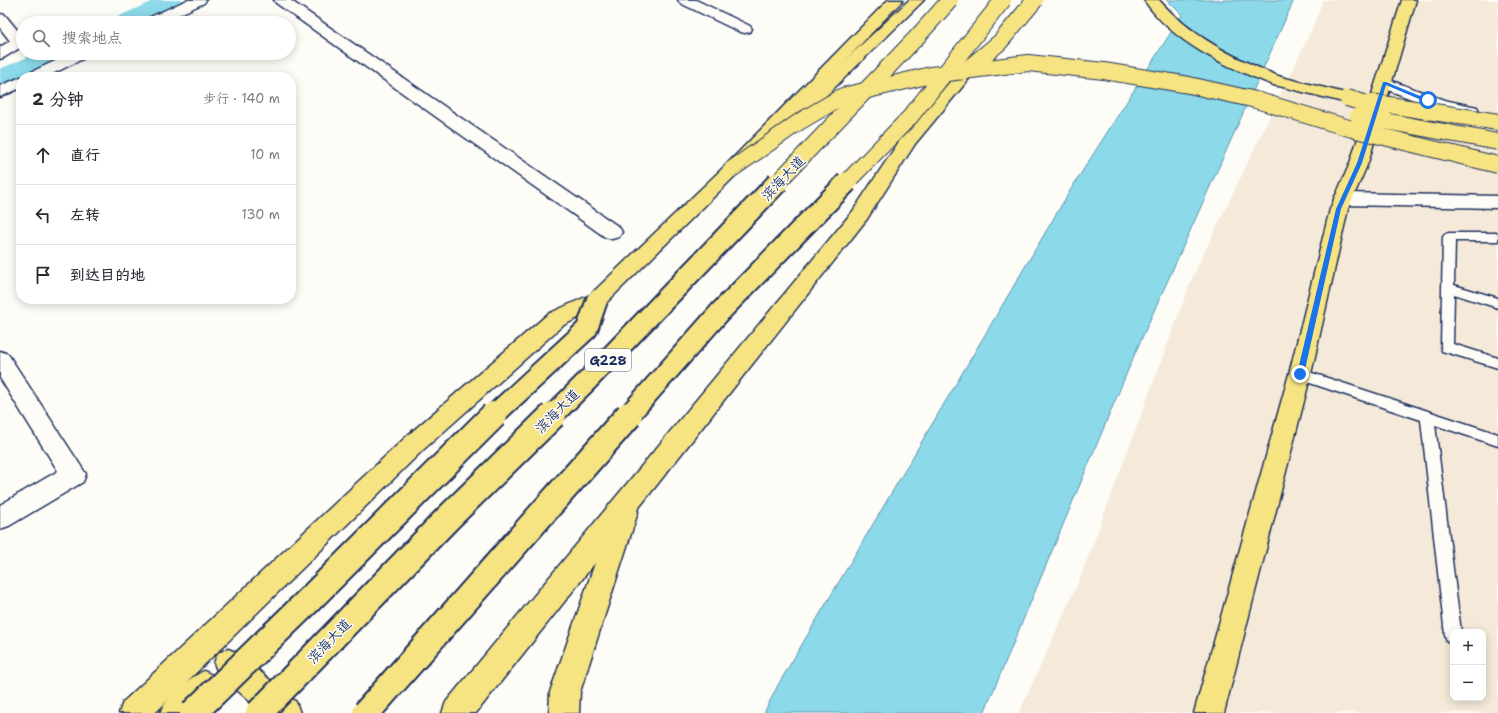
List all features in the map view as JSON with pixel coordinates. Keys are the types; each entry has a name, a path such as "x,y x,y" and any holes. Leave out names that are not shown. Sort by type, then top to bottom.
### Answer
{"main road":[{"path":"134,713 415,443 555,320 597,300 732,169 896,0"},
{"path":"176,713 917,0"},
{"name":"滨海大道","path":"259,713 448,518 590,380 912,42 950,0"},
{"path":"910,118 1003,0"},
{"path":"457,713 860,215 908,141 1026,0"},
{"path":"366,713 720,312 910,118 1000,42 1035,0"},
{"path":"1151,0 1163,16 1193,40 1239,66 1277,81 1347,98 1412,117 1498,135"},
{"path":"1209,713 1300,374 1339,209 1359,163 1376,112 1409,0"},
{"path":"732,169 799,122 844,96 931,75 1028,63 1104,70 1189,85 1256,100 1352,128 1498,166"},
{"path":"1347,98 1498,122"},
{"path":"1256,100 1339,112 1498,142"},
{"path":"1376,112 1439,127 1498,135"},
{"path":"193,713 304,605 482,426 587,329 597,300"},
{"path":"564,713 565,692 630,498"},
{"path":"228,663 285,713"}],"street":[{"path":"164,16 199,0"},
{"path":"281,0 612,232"},
{"path":"685,0 745,29"},
{"path":"0,18 16,38"},
{"path":"0,54 16,44"},
{"path":"43,72 69,60"},
{"path":"1384,83 1452,108 1487,114 1498,114"},
{"path":"0,92 16,84"},
{"path":"1343,200 1498,202"},
{"path":"0,360 74,474 0,518"}],"lane":[{"path":"1498,237 1449,237 1447,347 1498,363"},
{"path":"1448,288 1498,304"},
{"path":"1300,374 1498,440"},
{"path":"1427,416 1452,629"}],"shaded area":[{"path":"1323,0 1498,0 1498,713 1019,713 1081,576 1193,276 1312,29"}],"water":[{"path":"1167,0 1294,0 1136,351 984,713 764,713 778,685 1071,189 1182,15"}],"waterway":[{"path":"138,16 173,0"},
{"path":"0,78 40,60"}],"route":[{"path":"1300,374 1339,209 1359,163 1384,83 1428,100"}]}
